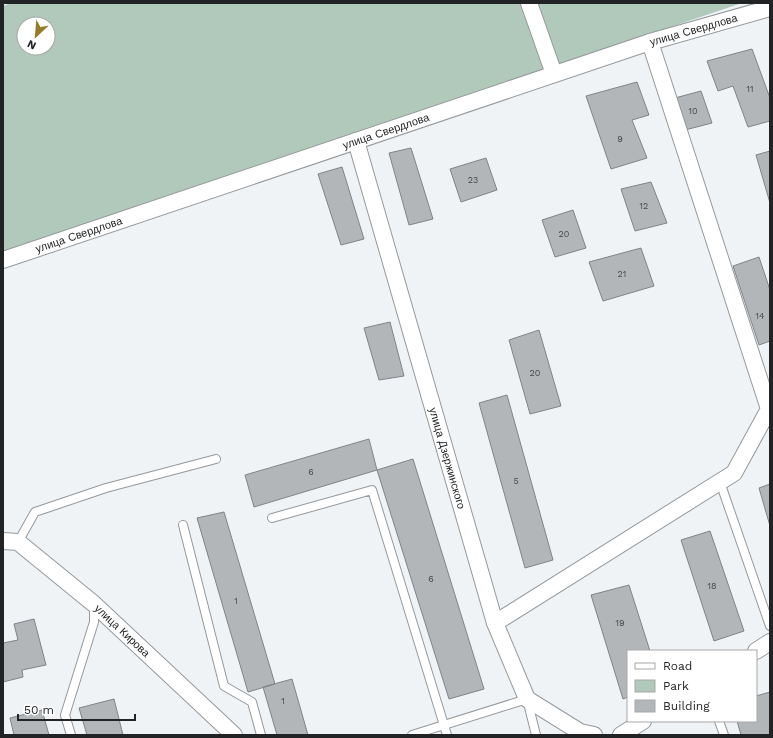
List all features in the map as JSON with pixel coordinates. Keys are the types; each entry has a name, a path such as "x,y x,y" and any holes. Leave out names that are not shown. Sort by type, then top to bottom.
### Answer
{"street":[{"path":"529,3 554,74"},
{"name":"улица Свердлова","path":"3,260 650,42 770,8"},
{"path":"495,623 734,473 769,409 650,42"},
{"name":"улица Дзержинского","path":"356,141 495,623 527,699"},
{"name":"улица Кирова","path":"10,541 94,604 227,732"},
{"path":"757,650 770,642"},
{"path":"527,699 580,732 594,735"},
{"path":"621,735 641,722"}],"lane":[{"path":"10,541 34,512 106,488 216,459"},
{"path":"720,482 770,626"},
{"path":"272,518 372,490 447,735"},
{"path":"183,525 224,686 252,702 261,735"},
{"path":"71,735 65,716 94,622 94,604"},
{"path":"412,735 527,699 536,735"},
{"path":"719,722 724,735"}],"green space":[{"path":"11,3 742,3 3,252 3,6"}],"building":[{"path":"752,49 770,98 770,121 748,127 733,86 718,91 707,61"},
{"path":"637,82 649,115 632,120 647,158 611,169 586,96"},
{"path":"701,91 712,123 685,130 675,98"},
{"path":"411,148 433,219 409,225 389,153"},
{"path":"770,151 770,203 756,155"},
{"path":"486,158 497,190 461,202 450,169"},
{"path":"342,167 364,239 341,245 318,174"},
{"path":"651,182 667,223 635,231 621,189"},
{"path":"573,210 586,248 555,257 542,220"},
{"path":"641,248 654,286 603,301 589,262"},
{"path":"759,257 770,290 770,341 759,345 733,266"},
{"path":"390,322 404,376 379,380 364,328"},
{"path":"539,330 561,406 530,414 509,340"},
{"path":"507,395 553,560 525,568 479,403"},
{"path":"369,439 377,470 254,507 245,475"},
{"path":"413,459 484,689 449,699 377,470"},
{"path":"770,484 770,526 759,488"},
{"path":"224,512 275,684 248,692 197,518"},
{"path":"710,531 744,631 714,641 681,540"},
{"path":"629,585 650,650 627,650 627,697 623,699 591,595"},
{"path":"34,619 46,665 22,670 23,677 3,682 3,643 18,640 14,624"},
{"path":"292,679 308,735 277,735 263,687"},
{"path":"770,692 770,735 741,735 737,722 757,722 757,696"},
{"path":"114,699 123,735 87,735 79,708"},
{"path":"42,710 49,735 14,735 10,718"}]}
